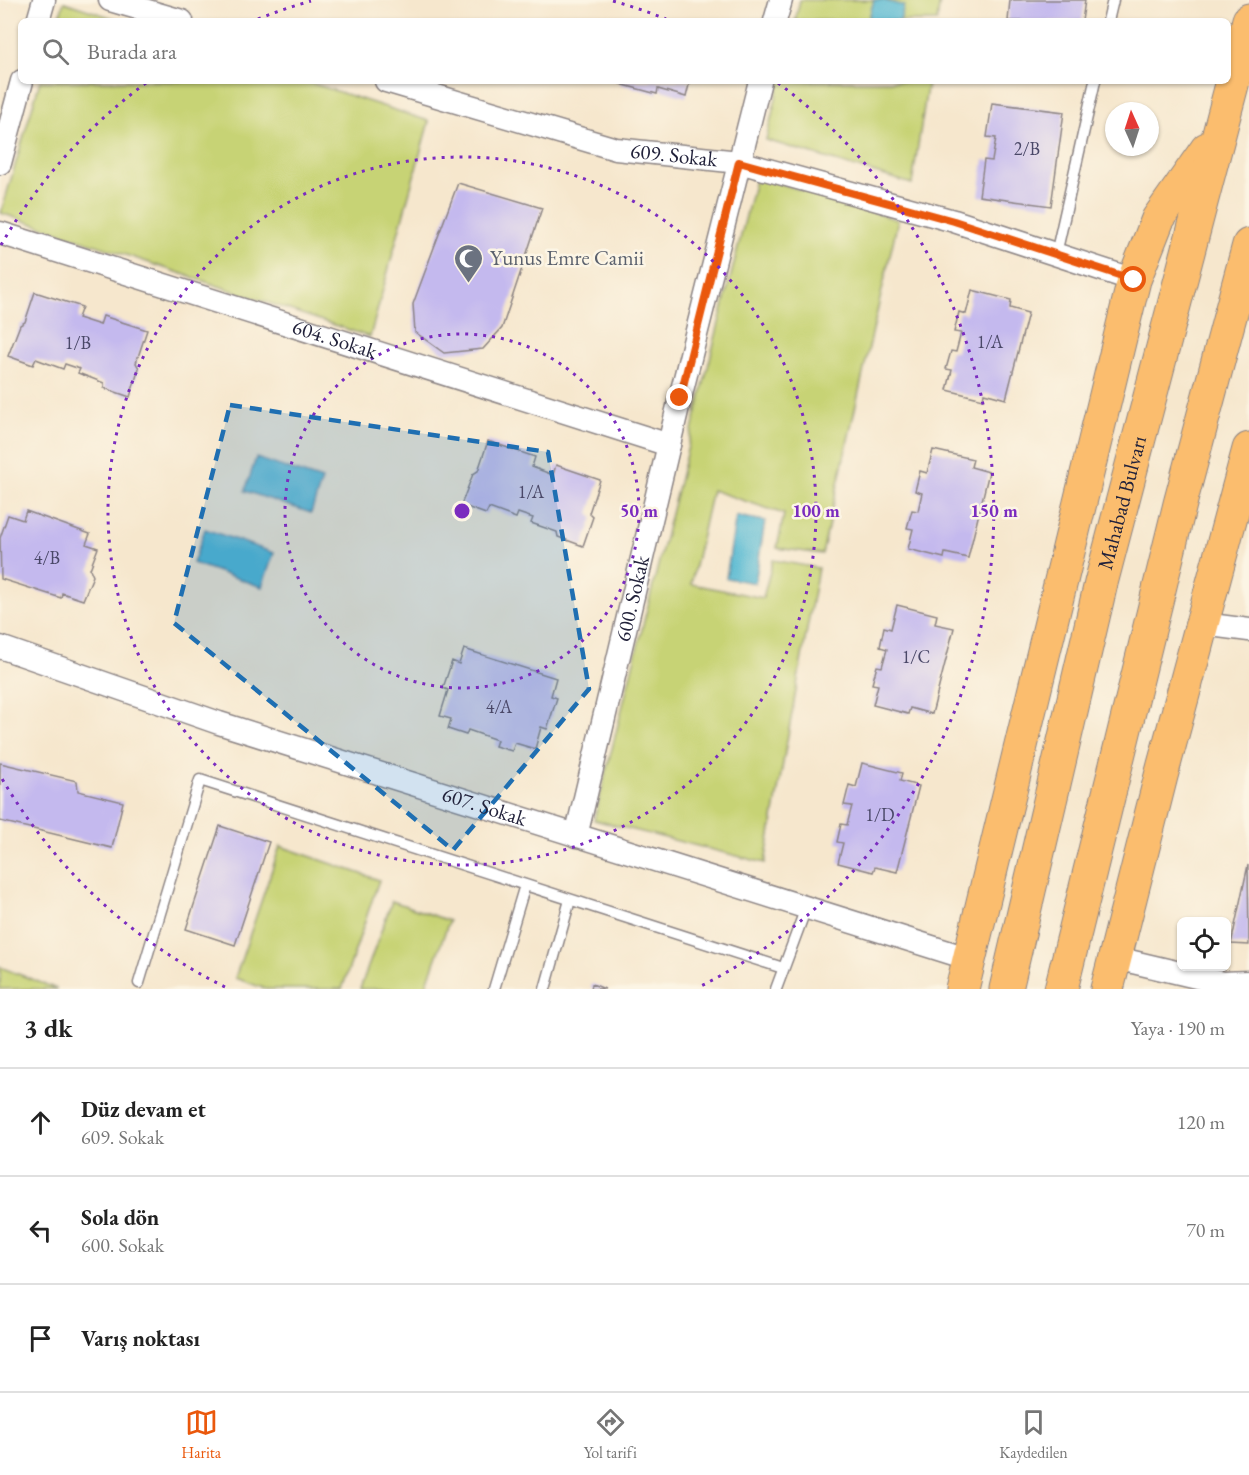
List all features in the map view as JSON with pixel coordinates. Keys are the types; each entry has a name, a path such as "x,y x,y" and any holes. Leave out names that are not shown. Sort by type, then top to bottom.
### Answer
{"main road":[{"name":"Mahabad Bulvarı","path":"1006,989 1101,583 1249,21"},
{"path":"966,974 1134,280 1158,219 1222,128"},
{"path":"1061,989 1180,504 1249,244"},
{"path":"1107,989 1161,776 1249,449"}],"street":[{"path":"39,18 44,0"},
{"path":"110,0 172,18"},
{"path":"777,18 781,0"},
{"path":"0,164 21,84"},
{"name":"609. Sokak","path":"396,84 616,149 739,162 954,221 1134,280"},
{"name":"600. Sokak","path":"576,836 669,445 759,84"},
{"name":"604. Sokak","path":"0,232 669,445"},
{"path":"1203,624 1249,630"},
{"name":"607. Sokak","path":"0,647 219,723 806,908 966,974"},
{"path":"1116,958 1222,983 1249,982"}],"lane":[{"path":"1109,18 1113,0"},
{"path":"1056,255 1094,84"},
{"path":"139,983 200,780 783,968"},
{"path":"494,989 525,885"},
{"path":"545,989 570,900"},
{"path":"776,989 806,908"}],"highlighted area":[{"path":"230,405 548,452 589,689 453,850 174,623"}],"green space":[{"path":"800,0 940,0 937,18 796,18"},
{"path":"64,2 113,18 59,18"},
{"path":"39,84 314,84 429,121 370,337 1,213"},
{"path":"779,84 928,84 912,184 766,140"},
{"path":"756,176 898,220 822,554 777,548 784,514 712,490 691,584 763,598 773,560 818,568 765,863 594,820"},
{"path":"280,846 379,880 342,989 266,989 235,978"},
{"path":"392,901 449,921 425,989 360,989"},
{"path":"0,967 57,989 0,989"}],"water":[{"path":"874,0 904,6 901,18 869,18"},
{"path":"256,458 322,480 311,513 245,491"},
{"path":"736,516 765,521 755,583 726,578"},
{"path":"205,529 274,553 262,587 193,563"}],"building":[{"path":"1010,0 1085,0 1082,18 1008,18"},
{"path":"620,84 689,84 686,97 658,89 657,94"},
{"path":"992,103 1064,112 1051,206 979,196 984,160 992,161 996,138 987,137"},
{"name":"Yunus Emre Camii","path":"458,183 542,208 502,328 483,349 444,353 415,332 413,304"},
{"path":"972,290 1011,300 1010,308 1028,313 1006,399 984,393 983,399 947,390 952,370 946,369 951,351 956,352 961,333 954,332 959,312 966,314"},
{"path":"35,292 82,307 78,318 100,325 103,316 147,330 136,363 139,368 130,397 104,388 104,383 78,373 80,369 65,364 63,369 36,359 33,365 8,356 20,325 25,322"},
{"path":"488,441 535,457 532,467 553,475 556,465 600,480 589,513 593,517 583,546 558,537 557,532 531,523 533,518 518,513 516,518 489,508 486,514 461,505 473,474 478,471"},
{"path":"933,450 973,459 971,467 989,472 968,558 945,553 944,558 908,549 913,529 907,528 912,510 918,511 922,493 915,491 920,471 927,473"},
{"path":"26,511 90,534 86,544 98,548 90,569 93,576 83,600 62,593 61,598 1,579 0,538 8,515 23,520"},
{"path":"897,605 937,615 935,624 954,628 932,714 910,708 908,714 873,705 878,685 872,684 877,666 882,667 887,649 880,647 884,627 891,629"},
{"path":"464,649 556,678 551,696 557,698 547,729 541,727 535,749 515,743 512,751 495,746 497,740 468,730 466,735 448,729 451,719 440,716 448,690 443,688 452,661 459,664"},
{"path":"0,763 77,781 78,791 123,802 112,848 0,821"},
{"path":"862,763 902,773 900,781 919,786 897,872 875,867 873,872 838,863 843,843 837,842 841,824 847,825 852,806 844,805 849,785 856,787"},
{"path":"220,826 269,842 235,945 186,929"},
{"path":"1248,865 1249,945 1231,944"},
{"path":"592,984 605,989 591,989"}],"place":[{"name":"Yunus Emre Camii","path":"469,284"}],"route":[{"path":"680,398 739,162 954,221 1134,280"}]}
